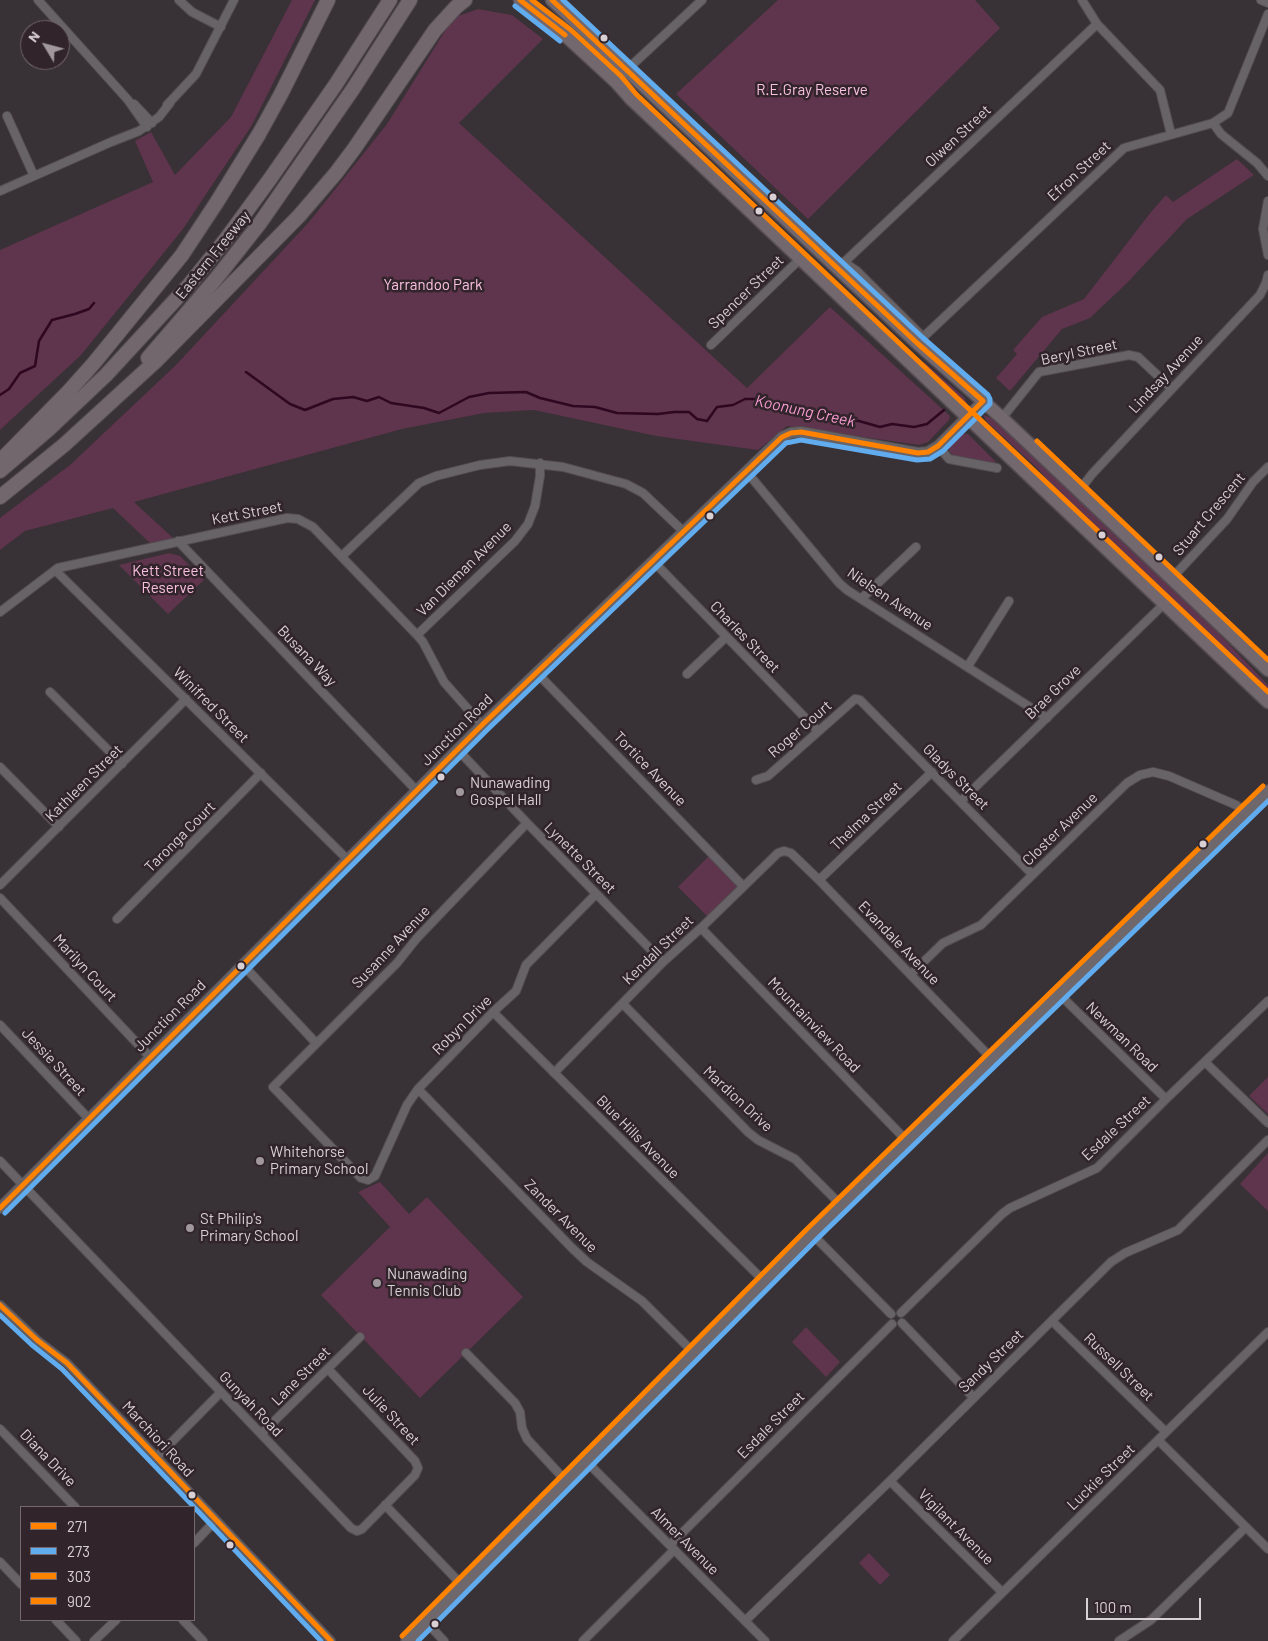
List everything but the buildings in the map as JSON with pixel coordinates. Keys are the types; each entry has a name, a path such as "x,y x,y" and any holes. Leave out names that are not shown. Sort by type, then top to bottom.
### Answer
{"highway":[{"name":"Eastern Freeway","path":"0,471 49,429 100,381 189,285 270,179 336,84 390,0"},
{"name":"Eastern Freeway","path":"0,496 60,444 128,378 216,280 260,224 353,89 410,0"},
{"path":"0,496 64,445 151,366 299,216 354,149 435,30 441,20 447,0"},
{"path":"435,30 464,0"},
{"path":"520,0 570,39 616,82 638,105 1268,702"},
{"path":"552,0 841,265 1268,670"},
{"path":"0,461 116,338 182,255 222,196 259,134 281,94 325,4"}],"main road":[{"path":"407,1641 812,1234 1268,791"}],"street":[{"path":"38,0 148,123"},
{"path":"179,0 192,12 221,27"},
{"path":"0,191 111,142 132,135 165,111 196,74 234,0"},
{"path":"616,82 702,0"},
{"path":"1082,0 1097,24 1160,90 1171,134"},
{"path":"1261,0 1268,3"},
{"name":"Efron Street","path":"920,340 1117,154 1130,145 1213,123 1228,113 1268,14"},
{"name":"Olwen Street","path":"841,265 1097,24"},
{"path":"7,116 34,176"},
{"path":"1213,123 1220,134 1257,163 1268,176"},
{"path":"1268,201 1263,230 1268,255"},
{"name":"Spencer Street","path":"711,345 800,259"},
{"name":"Lindsay Avenue","path":"1080,491 1092,474 1260,295 1268,275"},
{"name":"Beryl Street","path":"1002,418 1039,372 1129,356 1138,357 1171,388"},
{"name":"Junction Road","path":"0,1208 482,725 782,437 791,433 801,432 918,453 928,452 938,446 983,401"},
{"path":"938,446 949,458 997,468"},
{"path":"342,556 419,483 436,476 480,465 510,461 563,467 626,484 643,493 684,532"},
{"name":"Van Dieman Avenue","path":"417,635 515,540 528,524 535,506 540,476 540,463"},
{"name":"Stuart Crescent","path":"1171,579 1227,519 1253,482 1268,468"},
{"name":"Nielsen Avenue","path":"746,471 839,583 1047,718"},
{"name":"Kett Street","path":"0,612 58,568 287,518 298,519 313,527 417,635 423,642 444,682 482,725"},
{"name":"Busana Way","path":"178,541 417,790"},
{"path":"861,599 916,547"},
{"name":"Charles Street","path":"653,561 818,731"},
{"name":"Winifred Street","path":"55,570 348,860"},
{"path":"968,666 1009,601"},
{"name":"Brae Grove","path":"961,801 1164,604"},
{"path":"687,674 726,637"},
{"name":"Tortice Avenue","path":"537,672 743,886"},
{"path":"50,692 122,764"},
{"name":"Kathleen Street","path":"0,885 186,699"},
{"name":"Roger Court","path":"756,780 768,776 856,699 860,700"},
{"name":"Gladys Street","path":"860,700 1032,874"},
{"name":"Lynette Street","path":"458,750 526,823 663,962"},
{"path":"0,767 59,827"},
{"name":"Thelma Street","path":"819,880 932,772"},
{"name":"Closter Avenue","path":"911,974 943,943 981,925 1127,783 1140,775 1153,772 1169,776 1236,805 1246,813"},
{"name":"Taronga Court","path":"118,919 261,773"},
{"name":"Susanne Avenue","path":"361,1178 273,1087 397,963 417,938 526,823"},
{"name":"Kendall Street","path":"554,1073 663,962 778,853 784,851"},
{"name":"Evandale Avenue","path":"784,851 791,853 819,880 992,1059"},
{"name":"Robyn Drive","path":"361,1178 368,1180 375,1176 407,1105 418,1089 516,991 526,966 596,894"},
{"name":"Marilyn Court","path":"0,898 150,1057"},
{"name":"Mountainview Road","path":"701,928 908,1141"},
{"path":"243,965 316,1043"},
{"name":"Newman Road","path":"1059,994 1166,1099"},
{"name":"Esdale Street","path":"901,1313 1010,1208 1097,1168 1268,1001"},
{"name":"Mardion Drive","path":"623,1004 748,1132 758,1140 795,1158 842,1205"},
{"name":"Blue Hills Avenue","path":"493,1012 765,1282"},
{"name":"Jessie Street","path":"0,1024 89,1119"},
{"path":"1206,1063 1268,1123"},
{"name":"Zander Avenue","path":"418,1089 572,1248 587,1262 642,1301 694,1353"},
{"name":"Sandy Street","path":"746,1621 1111,1262 1125,1253 1178,1230 1268,1140"},
{"name":"Gunyah Road","path":"0,1161 351,1528 357,1531 362,1529 385,1505"},
{"path":"812,1234 891,1314"},
{"name":"Marchiori Road","path":"0,1305 31,1334 67,1363 331,1641"},
{"path":"891,1314 895,1312 901,1313 902,1323 973,1397"},
{"path":"891,1314 890,1320 892,1324 898,1325 902,1323"},
{"name":"Russell Street","path":"1052,1321 1166,1432"},
{"name":"Esdale Street","path":"584,1641 672,1548 892,1324"},
{"name":"Luckie Street","path":"953,1641 1268,1332"},
{"name":"Lane Street","path":"261,1434 360,1337"},
{"path":"466,1353 515,1403 520,1412 522,1428 527,1439 566,1481"},
{"name":"Julie Street","path":"328,1368 415,1461 418,1468 415,1475 385,1505"},
{"path":"157,1458 221,1392"},
{"name":"Diana Drive","path":"0,1429 74,1506"},
{"path":"1158,1440 1268,1549"},
{"name":"Almer Avenue","path":"586,1461 765,1641"},
{"name":"Vigilant Avenue","path":"890,1481 1002,1592"},
{"path":"385,1505 462,1586"},
{"path":"195,1541 215,1521"},
{"path":"1119,1641 1151,1620 1246,1527"},
{"path":"0,1562 20,1583"},
{"path":"57,1621 76,1641"},
{"path":"94,1641 115,1621"},
{"path":"184,1621 204,1641"},
{"path":"426,1622 444,1641"}],"green space":[{"path":"292,0 315,0 252,125 183,229 81,355 0,430 0,250 153,182 135,141 151,132 175,175 231,117"},
{"name":"R.E.Gray Reserve","path":"778,0 975,0 1000,28 808,219 676,94"},
{"name":"Yarrandoo Park","path":"478,9 512,15 543,39 459,123 747,388 830,307 950,416 949,420 928,442 919,445 787,426 758,450 656,436 534,410 484,413 402,429 134,502 174,539 151,544 113,508 25,531 0,550 0,518 70,465 176,365 309,222 387,124 453,18"},
{"path":"1237,159 1254,175 1187,219 1127,283 1090,318 1062,329 1010,391 996,378 1017,354 1013,350 1042,317 1084,299 1166,195 1173,202"},
{"path":"924,362 964,397 967,403 965,405 958,401 922,365"},
{"path":"983,415 993,418 1202,616 1268,685 1268,693 1072,508 1037,468 987,422"},
{"path":"963,434 968,434 997,463 953,455 949,448"},
{"name":"Kett Street Reserve","path":"169,553 180,556 204,580 168,614 119,565"},
{"path":"712,853 743,886 710,919 678,887"},
{"path":"1268,1077 1268,1114 1249,1096"},
{"path":"1268,1153 1268,1211 1240,1184"},
{"path":"380,1182 409,1214 427,1197 523,1297 420,1398 321,1295 390,1227 358,1192"},
{"path":"806,1327 840,1362 826,1377 792,1342"},
{"path":"869,1553 890,1575 880,1585 859,1563"}],"waterway":[{"name":"Koonung Creek","path":"0,395 9,389 20,373 35,366 39,341 52,320 89,309 94,303"},
{"name":"Koonung Creek","path":"246,372 290,404 305,410 333,399 353,397 367,401 379,397 391,403 424,408 439,413 469,397 489,393 526,392 540,398 573,406 595,407 617,413 658,414 689,412 697,419 707,421 717,407 733,405 745,399 777,402 788,409 802,408 817,414 843,420 859,421 880,427 892,424 914,427 927,424 944,410"}],"transit line":[{"name":"271","path":"520,0 565,35"},
{"name":"902","path":"532,0 571,30 621,76 636,94 1268,692"},
{"name":"271","path":"0,1208 482,725 782,437 791,433 801,432 918,453 928,452 938,446 983,401 917,343 552,0"},
{"name":"273","path":"5,1213 487,730 786,443 801,440 917,460 930,459 943,451 990,404 988,395 922,337 563,0"},
{"name":"273","path":"515,6 560,41"},
{"name":"902","path":"1037,441 1268,660"},
{"name":"303","path":"402,1636 807,1229 1263,786"},
{"name":"273","path":"418,1641 817,1239 1268,801"},
{"name":"271","path":"0,1305 37,1340 67,1363 331,1641"},
{"name":"273","path":"0,1315 32,1345 62,1369 193,1506"},
{"name":"273","path":"195,1508 321,1641"}],"place":[{"name":"Nunawading Gospel Hall","path":"460,792"},
{"name":"Whitehorse Primary School","path":"260,1161"},
{"name":"St Philip's Primary School","path":"190,1228"},
{"name":"Nunawading Tennis Club","path":"377,1283"}]}
